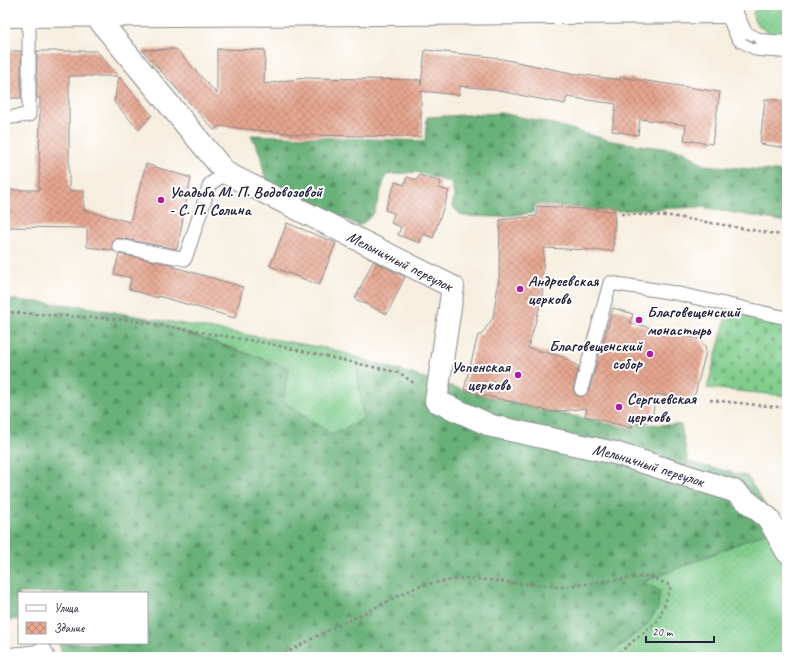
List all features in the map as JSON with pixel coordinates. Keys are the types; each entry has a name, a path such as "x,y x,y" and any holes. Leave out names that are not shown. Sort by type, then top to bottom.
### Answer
{"street":[{"path":"5,16 432,9 734,8 742,36 759,45 787,47"},
{"name":"Мельничный переулок","path":"95,15 226,173 453,287 436,401 492,426 615,453 734,491 768,518 787,552"}],"lane":[{"path":"5,118 29,114 29,15"},
{"path":"119,246 185,259 210,184 226,173"},
{"path":"581,389 610,283 675,293 787,318"},
{"path":"5,655 34,652 44,648 48,657"}],"path":[{"path":"621,214 671,216 787,236"},
{"path":"5,312 129,320 266,343 400,373 436,401"},
{"path":"710,400 787,408"},
{"path":"279,657 421,585 464,578 561,586 648,576 671,586 659,620 614,657"}],"green space":[{"path":"759,5 787,5 787,35 773,35 760,27 754,20 753,13"},
{"path":"501,113 554,124 611,141 684,151 704,165 787,172 787,222 701,207 615,211 536,204 533,213 497,217 462,216 452,206 454,195 451,183 416,172 386,175 374,213 360,226 266,182 260,154 251,135 425,141 427,117"},
{"path":"5,299 81,306 141,317 289,368 283,401 332,435 363,419 356,357 464,390 542,410 632,429 633,424 681,425 688,462 747,476 779,527 644,582 660,591 658,608 645,627 605,657 64,657 58,644 148,644 148,592 18,592 18,620 5,619"},
{"path":"728,310 787,322 787,396 707,388"},
{"path":"141,317 331,349 356,357 363,419 332,435 283,401 289,368"},
{"path":"779,527 787,540 787,657 605,657 645,627 644,582"}],"building":[{"path":"176,49 217,94 217,49 265,50 264,84 305,78 421,80 421,86 425,50 492,57 571,73 620,80 620,77 720,92 712,144 684,140 686,125 640,119 638,135 612,131 616,104 567,97 565,104 489,89 460,86 459,95 421,91 421,137 305,135 219,126 214,130 142,50"},
{"path":"5,51 21,51 21,98 5,98"},
{"path":"37,51 97,51 118,76 69,76 69,191 84,191 84,210 130,222 146,164 191,178 177,249 120,238 113,241 112,250 87,247 87,228 5,227 5,190 39,190 40,98 37,98"},
{"path":"119,77 152,115 139,130 114,102"},
{"path":"765,99 787,101 787,148 760,144"},
{"path":"419,175 441,182 439,188 449,191 433,238 423,234 420,243 398,235 401,227 391,223 394,213 385,210 395,182 404,185 407,177 417,180"},
{"path":"537,206 615,211 613,251 544,248 542,299 528,348 564,357 579,367 573,391 576,395 583,397 589,391 613,308 633,314 630,323 699,339 705,346 706,352 695,394 685,400 656,394 652,418 645,423 633,423 632,428 585,416 587,408 552,412 464,390 478,335 481,335 493,318 499,278 500,220 537,216"},
{"path":"287,223 336,243 319,285 270,266"},
{"path":"119,254 175,265 174,267 243,287 235,318 129,289 131,278 114,274"},
{"path":"373,261 405,277 387,314 355,299"}],"place":[{"name":"Усадьба М. П. Водовозовой - С. П. Солина","path":"161,200"},
{"name":"Андреевская церковь","path":"520,289"},
{"name":"Благовещенский монастырь","path":"639,320"},
{"name":"Благовещенский собор","path":"650,354"},
{"name":"Успенская церковь","path":"518,375"},
{"name":"Сергиевская церковь","path":"619,407"}]}
